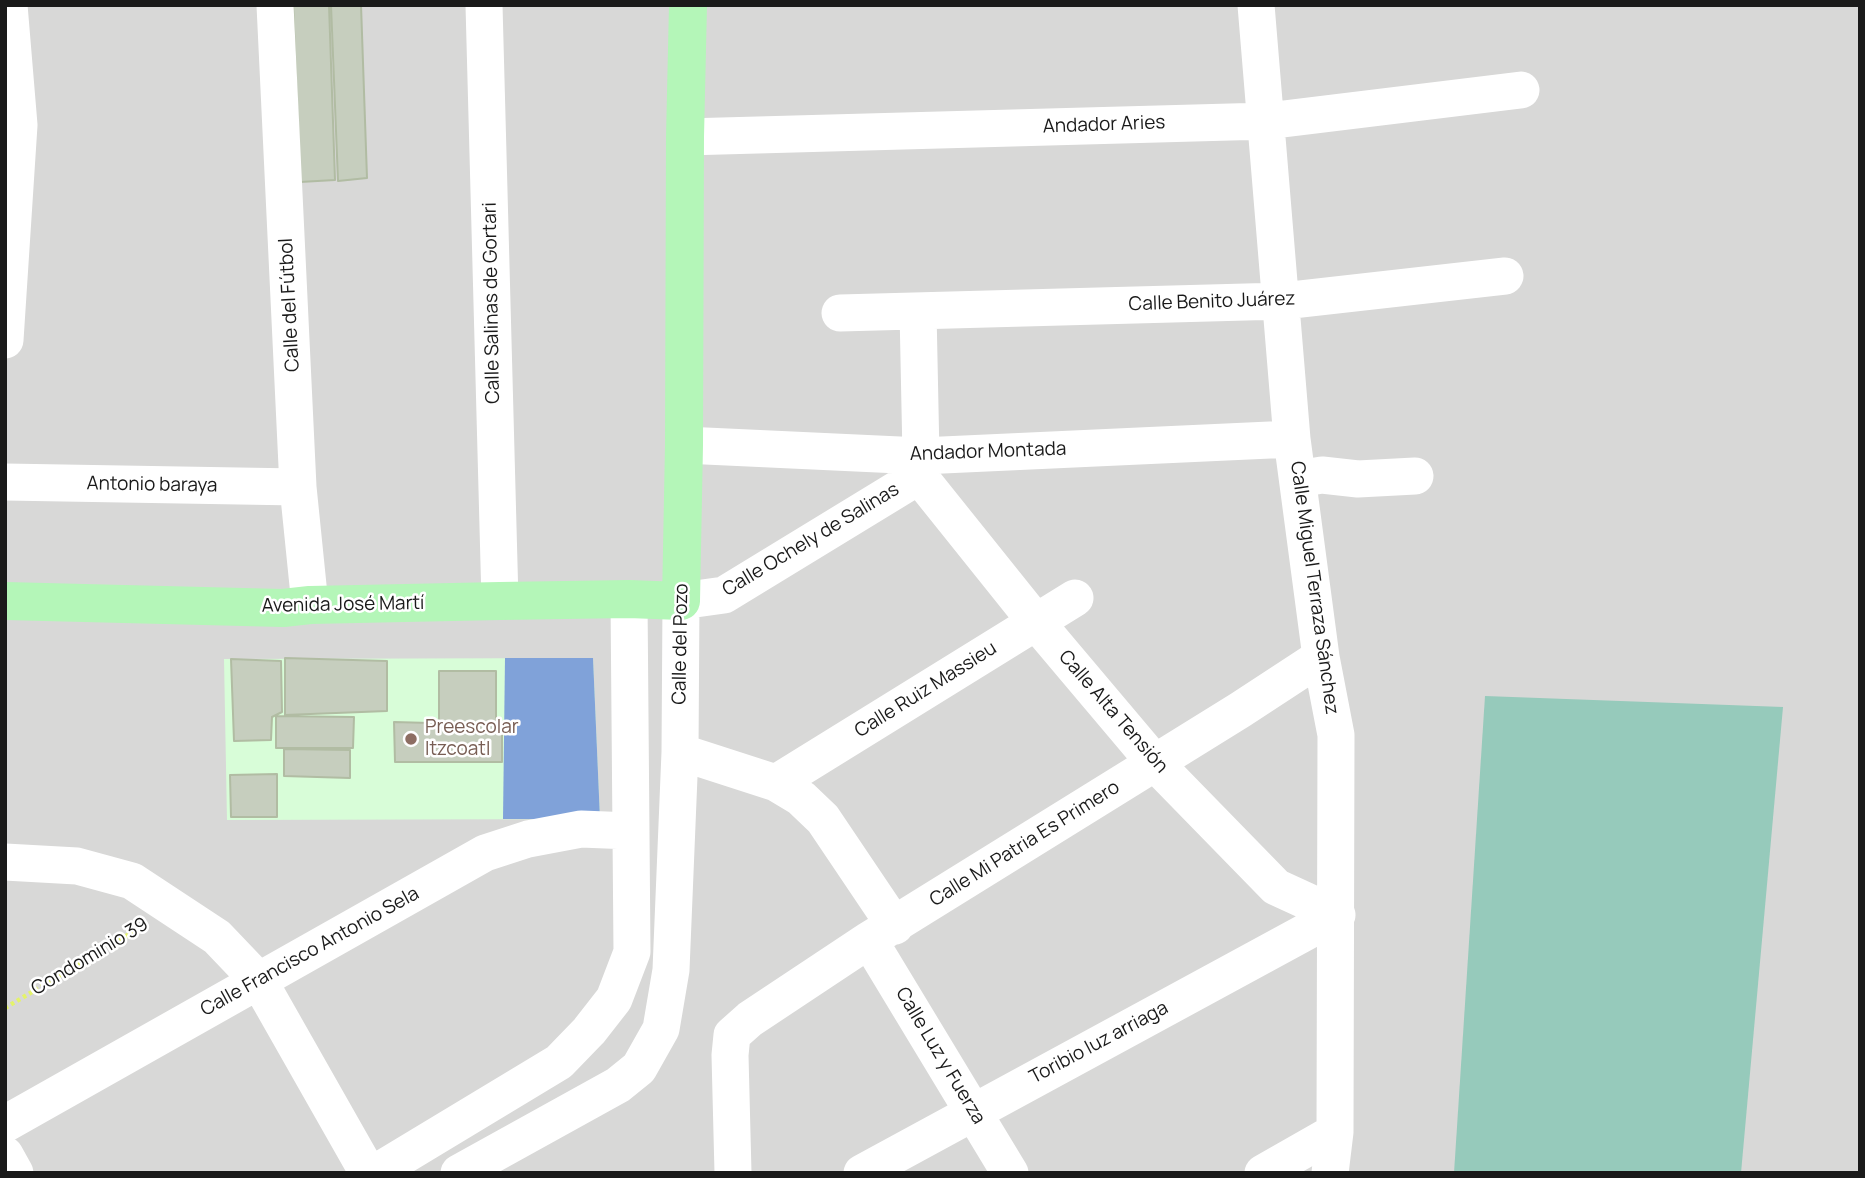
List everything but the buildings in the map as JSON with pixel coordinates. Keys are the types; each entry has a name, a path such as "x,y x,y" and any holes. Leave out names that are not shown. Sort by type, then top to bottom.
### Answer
{"main road":[{"name":"Calle del Pozo","path":"681,601 688,5"},
{"name":"Avenida José Martí","path":"5,601 283,607 629,599 681,601"}],"street":[{"path":"5,340 19,125 9,5"},
{"name":"Calle del Fútbol","path":"275,5 298,487 310,605"},
{"name":"Calle Salinas de Gortari","path":"484,5 500,601"},
{"name":"Calle Miguel Terraza Sánchez","path":"1256,5 1283,301 1292,439 1321,657 1336,736 1335,1132 1330,1173"},
{"name":"Andador Aries","path":"685,137 1267,121 1521,90"},
{"name":"Calle Benito Juárez","path":"840,313 1283,301 1504,276"},
{"path":"918,311 920,466"},
{"name":"Andador Montada","path":"684,445 920,466 1292,439"},
{"name":"Calle Ochely de Salinas","path":"681,601 723,595 920,466"},
{"name":"Calle Alta Tensión","path":"920,466 1036,622 1155,763 1276,887 1337,915"},
{"path":"1298,479 1322,475 1358,480 1415,477"},
{"name":"Antonio baraya","path":"5,482 298,487"},
{"name":"Calle Ruiz Massieu","path":"776,783 1075,598"},
{"path":"375,1173 559,1062 589,1031 614,999 632,952 629,599"},
{"name":"Calle del Pozo","path":"460,1173 618,1084 639,1068 661,1029 671,970 680,752 681,601"},
{"name":"Calle Mi Patria Es Primero","path":"733,1173 730,1055 732,1035 750,1019 1321,657"},
{"name":"Calle Luz y Fuerza","path":"680,752 776,783 801,798 823,819 974,1111 1010,1173"},
{"name":"Calle Francisco Antonio Sela","path":"5,1124 485,853 528,839 581,829 631,831"},
{"path":"11,865 77,866 132,881 217,937 259,981 368,1173"},
{"name":"Toribio luz arriaga","path":"862,1173 1337,915"},
{"path":"1263,1173 1335,1132"},
{"path":"5,1155 15,1173"}],"path":[{"name":"Condominio 39","path":"5,1008 175,907"}],"shaded area":[{"path":"5,5 1860,5 1860,1173 5,1173"},
{"path":"505,658 593,658 600,819 503,819"},
{"name":"Preescolar Itzcoatl","path":"593,658 600,819 227,820 224,659"},
{"path":"1485,696 1783,707 1741,1173 1454,1173"}],"place":[{"name":"Preescolar Itzcoatl","path":"411,739"}]}
